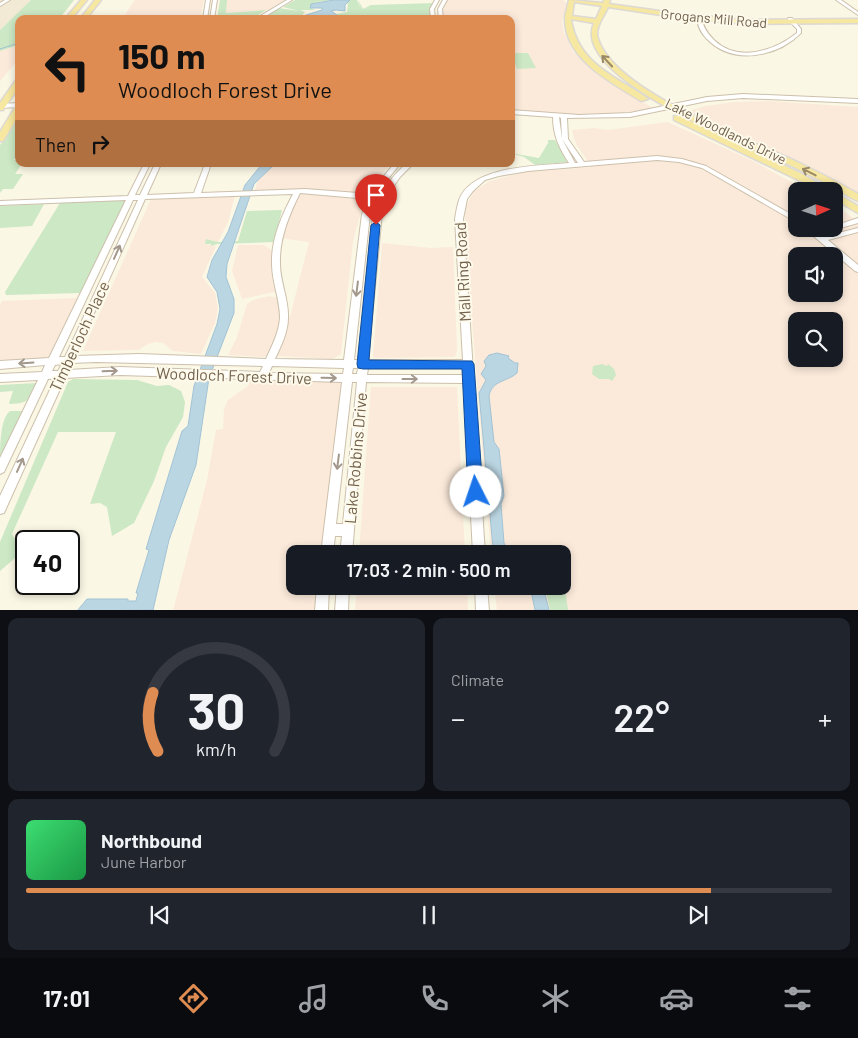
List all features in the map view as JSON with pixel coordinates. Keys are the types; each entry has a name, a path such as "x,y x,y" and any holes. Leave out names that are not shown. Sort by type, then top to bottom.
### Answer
{"main road":[{"path":"71,15 84,0"},
{"path":"86,15 98,0"},
{"name":"Grogans Mill Road","path":"589,0 700,17 792,21 858,18"},
{"path":"570,1 567,18 596,21 607,4"},
{"name":"Grogans Mill Road","path":"570,1 607,4"},
{"name":"Lake Woodlands Drive","path":"567,18 570,38 580,53 615,80 670,110 711,136 810,182"},
{"name":"Lake Woodlands Drive","path":"596,21 593,32 597,48 606,61 670,110 808,171 858,198"},
{"path":"604,72 627,78"},
{"path":"615,80 636,85"},
{"path":"0,139 7,128 11,93 15,88"},
{"path":"7,128 11,93"},
{"path":"843,201 858,210"}],"street":[{"path":"0,5 8,0"},
{"path":"206,15 208,0"},
{"path":"213,15 215,0"},
{"path":"264,15 290,0"},
{"path":"433,15 432,9 437,0"},
{"path":"441,15 440,9 445,0"},
{"path":"838,0 858,18"},
{"path":"846,0 858,8"},
{"path":"432,9 440,9"},
{"path":"700,17 706,35 719,48 740,54 781,46 799,33 800,29 792,21"},
{"path":"515,117 619,120 670,110 707,99 751,98 830,102 858,101"},
{"path":"830,102 858,106"},
{"path":"515,112 560,118"},
{"path":"560,118 565,139 582,164"},
{"path":"560,118 557,139 573,165"},
{"name":"Mall Ring Road","path":"478,545 460,245 459,211 462,199 478,182 498,174 582,164 657,158 692,162 717,173 788,215"},
{"name":"Timberloch Place","path":"0,469 146,167"},
{"name":"Timberloch Place","path":"0,508 157,167"},
{"path":"197,194 207,167"},
{"name":"Lake Robbins Drive","path":"328,545 366,214 372,197 394,167"},
{"name":"Lake Robbins Drive","path":"347,545 377,212 382,198 407,167"},
{"path":"0,203 298,191 334,192 382,198"},
{"path":"263,376 284,320 276,274 279,237 288,210 298,191"},
{"path":"843,225 858,220"},
{"path":"823,239 858,230"},
{"path":"823,239 858,269"},
{"path":"362,241 374,240"},
{"name":"Woodloch Forest Drive","path":"0,365 116,358 349,364 468,364"},
{"name":"Woodloch Forest Drive","path":"0,378 120,371 347,379 469,379"},
{"path":"340,443 356,446"},
{"path":"330,530 348,530"},
{"path":"321,610 322,595"},
{"path":"341,610 342,595"},
{"path":"482,595 483,610"}],"shaded area":[{"path":"0,0 31,0 15,15 0,30"},
{"path":"135,0 204,0 201,15 125,15"},
{"path":"227,0 286,0 268,10 225,13"},
{"path":"447,0 563,0 567,3 562,22 564,32 573,52 618,86 654,109 603,115 515,111 515,15 443,15 442,9"},
{"path":"15,46 15,64 0,81 0,51"},
{"path":"769,101 858,107 858,196 843,189 843,182 829,182 686,112 705,106 734,102"},
{"path":"668,122 753,161 792,182 788,182 788,238 842,238 843,211 858,221 858,610 497,610 495,595 571,595 571,545 490,545 466,248 465,209 473,192 490,181 525,172 592,167 576,144 572,130 594,128 608,130"},
{"path":"273,167 388,167 365,197 353,241 341,354 332,359 276,356 291,313 309,242 280,238 288,217 303,189 255,190 258,180"},
{"path":"235,195 228,222 218,242 207,239 205,244 216,246 202,277 215,293 218,308 215,323 201,354 173,351 163,343 156,342 138,350 83,351 151,199"},
{"path":"382,243 431,248 453,247 457,350 455,357 373,357"},
{"path":"238,245 264,245 275,253 275,292 242,299 232,271"},
{"path":"269,296 278,298 281,316 277,334 268,356 228,355 237,337 247,304 253,300"},
{"path":"78,298 50,356 44,359 0,363 0,305 2,301"},
{"path":"251,380 339,382 342,385 323,545 286,545 286,595 318,595 316,610 173,610 207,480 216,430 223,429 224,409 228,400 248,386"},
{"path":"371,387 457,387 465,545 360,545"},
{"path":"356,595 467,595 468,610 355,610"}],"green space":[{"path":"31,0 74,0 62,15 16,15"},
{"path":"220,0 227,0 226,13 266,10 258,15 218,15"},
{"path":"295,0 334,0 317,2 309,7 315,10 300,10 305,12 302,15 266,15 279,8 299,11 283,7"},
{"path":"350,0 357,0 361,9 358,0 363,9 371,5 435,3 431,15 336,15 347,12 348,3 346,4"},
{"path":"15,15 15,46 0,51 0,30"},
{"path":"515,53 528,53 536,68 517,69"},
{"path":"15,124 14,160 15,167 20,167 15,174 23,174 13,189 3,189 0,193 0,145"},
{"path":"548,140 555,140 567,162 535,165 524,157 515,154 539,158"},
{"path":"126,200 81,293 6,295 5,292 60,203"},
{"path":"44,204 32,226 0,228 0,206"},
{"path":"282,210 274,242 217,244 211,246 211,244 205,244 206,239 218,242 238,241 247,211"},
{"path":"602,364 607,366 608,364 614,369 616,375 612,381 609,379 599,379 592,374 593,366"},
{"path":"73,379 137,380 157,386 169,385 181,391 185,402 183,417 166,447 154,481 134,523 112,536 107,507 100,503 90,504 116,432 58,432 12,534 15,539 15,558 0,571 0,542 68,382"},
{"path":"37,383 30,397 22,403 9,403 13,391 0,392 0,385"},
{"path":"10,411 24,411 0,461 2,426"},
{"path":"547,595 566,595 568,610 550,610"}],"water":[{"path":"334,0 350,0 345,5 345,11 331,11 337,15 306,15 322,10 322,8 310,8 311,4"},
{"path":"260,167 272,167 254,184 227,264 226,277 234,299 234,313 209,378 196,465 169,540 153,610 78,610 87,599 128,599 128,601 136,601 138,593 136,593 149,550 146,549 182,431 188,426 194,386 217,324 220,309 217,292 207,277 212,260 228,232 245,185"},
{"path":"497,353 509,356 508,358 518,363 517,373 493,387 489,396 494,442 499,449 504,496 501,504 505,545 493,545 479,393 486,380 481,374 486,366 484,361 489,355"},
{"path":"532,595 545,595 549,610 535,610"}],"waterway":[{"path":"0,49 15,44"}],"route":[{"path":"376,225 363,364 468,364 476,492"}]}
